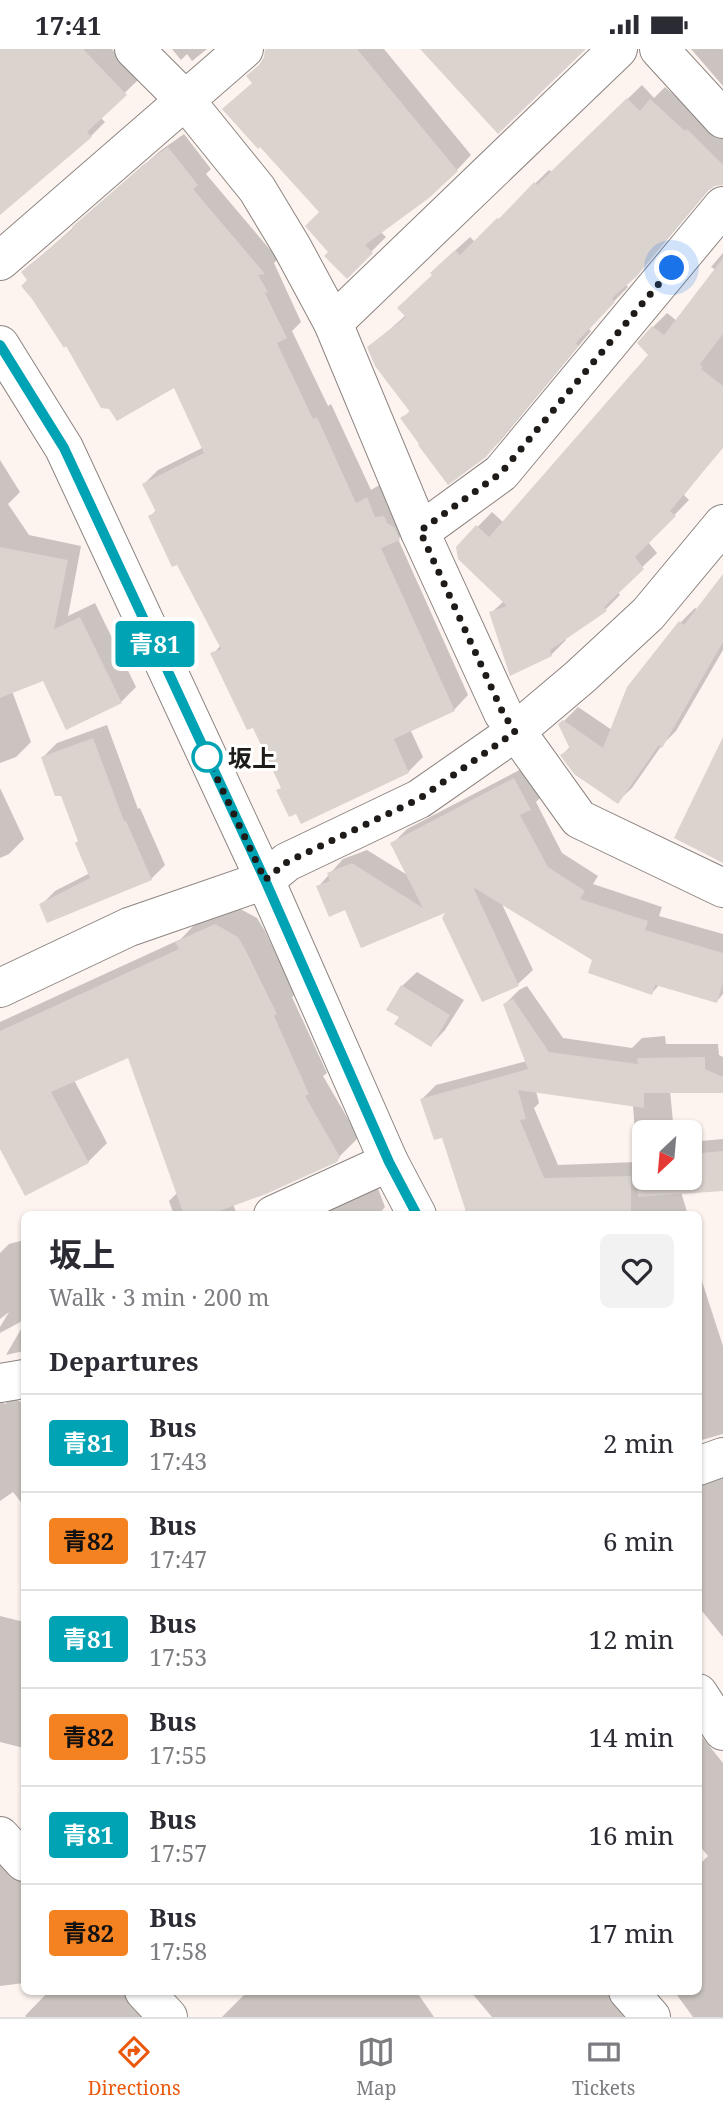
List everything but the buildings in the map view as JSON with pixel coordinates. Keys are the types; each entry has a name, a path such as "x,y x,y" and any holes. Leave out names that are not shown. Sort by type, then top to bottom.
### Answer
{"street":[{"path":"134,49 185,100 257,189 292,247 333,323 420,531 503,713 515,732 579,819 723,888"},
{"path":"0,261 244,49"},
{"path":"333,323 618,49"},
{"path":"659,49 723,119"},
{"path":"420,531 501,473 723,206"},
{"path":"0,345 64,448 265,880 389,1162 415,1211"},
{"path":"0,988 129,927 265,880 287,862 419,799 515,732 580,677 648,614 723,524"},
{"path":"282,1211 389,1162"},
{"path":"0,1383 21,1380"},
{"path":"702,1465 723,1457"},
{"path":"702,1699 723,1731"},
{"path":"0,1836 21,1859"},
{"path":"148,1995 168,2017"},
{"path":"632,1995 651,2017"}],"bus line":[{"name":"青81","path":"0,345 64,448 265,880 389,1162 415,1211"}],"place":[{"name":"坂上","path":"207,757"}],"route":[{"path":"207,757 265,880 287,862 419,799 515,732 503,713 420,531 501,473 672,268"}]}
